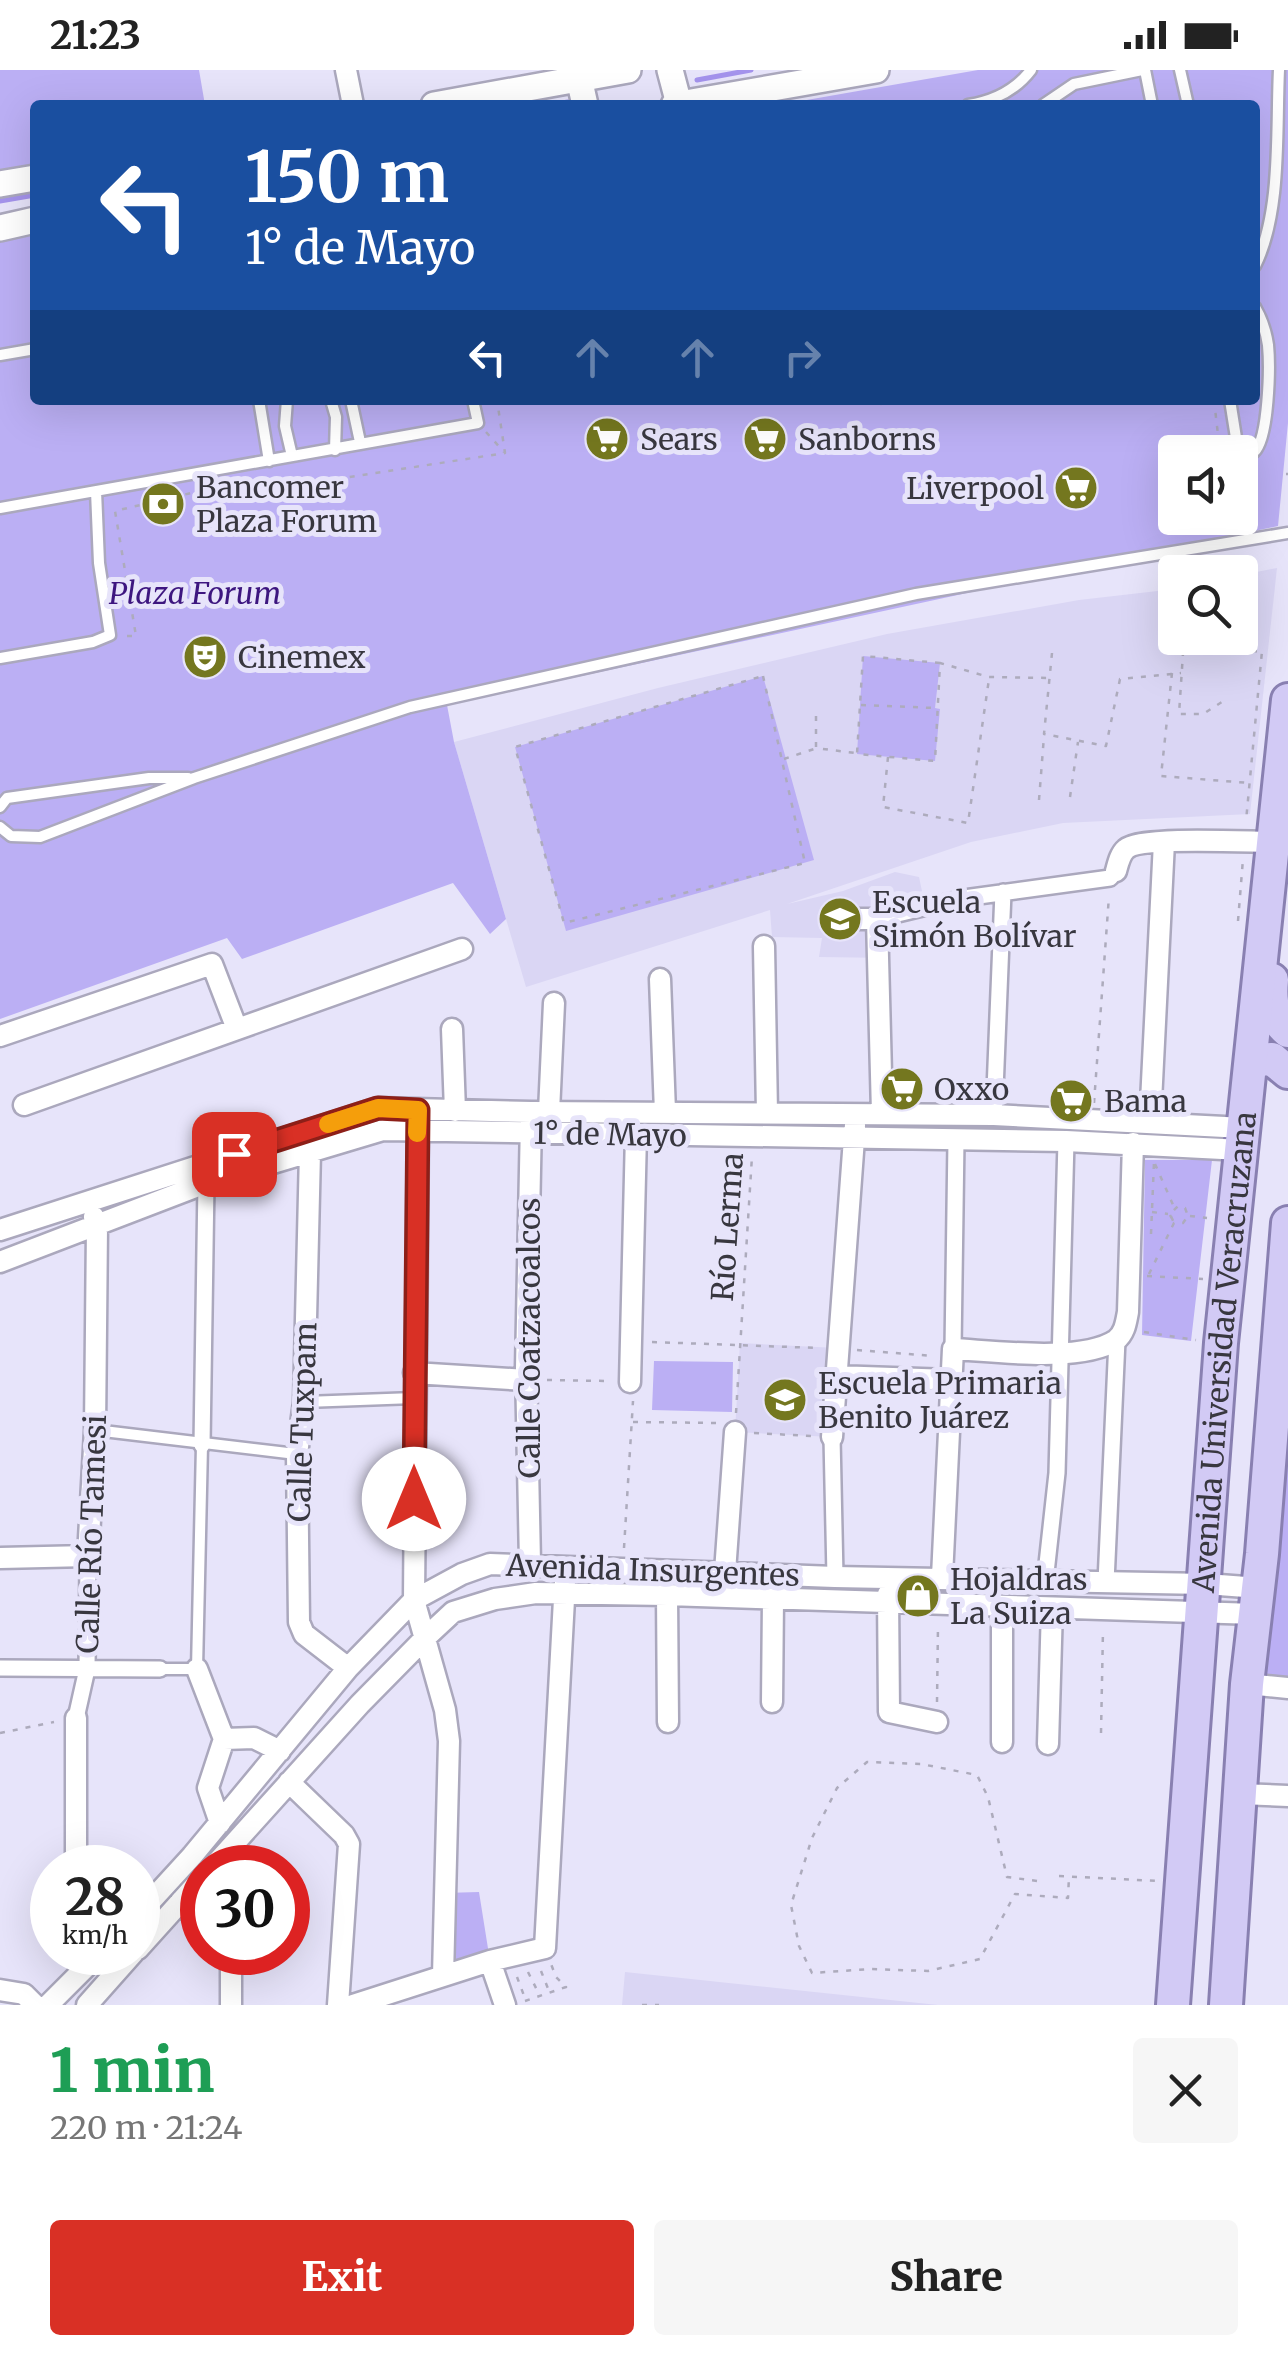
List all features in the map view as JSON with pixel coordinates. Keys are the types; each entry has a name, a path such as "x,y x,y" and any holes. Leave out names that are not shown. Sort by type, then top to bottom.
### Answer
{"main road":[{"name":"Avenida Universidad Veracruzana","path":"1173,2005 1222,1343 1254,1062 1272,842 1264,784 1288,700"},
{"path":"1254,1062 1286,1027 1272,1006 1280,875 1272,842"},
{"path":"1254,1062 1272,1059 1288,1072"},
{"name":"Avenida Universidad Veracruzana","path":"1226,2005 1247,1684 1284,1336 1288,1223"}],"street":[{"path":"346,70 351,100"},
{"path":"457,100 564,77 628,70"},
{"path":"670,70 675,100"},
{"path":"700,100 876,70"},
{"path":"564,77 581,100"},
{"path":"0,184 30,179"},
{"path":"0,228 30,221"},
{"path":"834,920 874,918 1113,875 1127,848 1164,842 1272,842"},
{"path":"1150,1122 1164,842"},
{"path":"994,1115 1003,892"},
{"path":"874,918 884,1076 882,1113"},
{"path":"764,946 767,1113"},
{"path":"24,1104 462,949"},
{"path":"0,1036 212,964 237,1029"},
{"path":"660,979 665,1112"},
{"name":"Calle Coatzacoalcos","path":"530,1564 526,1380 537,1119 554,1002"},
{"path":"452,1029 455,1110"},
{"name":"1° de Mayo","path":"0,1230 378,1108 455,1110 636,1134 1133,1143 1243,1139"},
{"path":"418,1110 414,1600 446,1710 449,1742 443,1976"},
{"name":"1° de Mayo","path":"0,1262 206,1183 383,1130 418,1132 537,1119 665,1112 882,1113 1150,1122 1243,1139"},
{"path":"835,1576 832,1437 855,1113"},
{"path":"630,1382 636,1134"},
{"path":"942,1577 956,1140"},
{"path":"1046,1582 1058,1472 1066,1141"},
{"path":"1106,1582 1133,1143"},
{"name":"Calle Tuxpam","path":"310,1152 304,1402 297,1454 299,1622 304,1634 348,1668"},
{"path":"202,1445 206,1183"},
{"name":"Calle Río Tamesi","path":"76,1845 76,1718 87,1668 95,1430 97,1226 90,1200"},
{"path":"952,1353 1058,1354 1121,1334"},
{"path":"414,1373 526,1380"},
{"path":"835,1376 950,1380"},
{"path":"725,1572 735,1428"},
{"path":"0,1558 88,1556"},
{"name":"Avenida Insurgentes","path":"160,1890 348,1668 414,1600 490,1564 1106,1582 1205,1598 1257,1601"},
{"path":"516,2003 565,1593 565,1566"},
{"path":"889,1577 888,1712 937,1722"},
{"name":"Avenida Insurgentes","path":"233,1845 424,1638 453,1612 495,1598 536,1592 1103,1608 1205,1598"},
{"path":"667,1595 668,1722"},
{"path":"772,1702 773,1599"},
{"path":"1002,1607 1002,1742"},
{"path":"1048,1744 1052,1608"},
{"path":"0,1668 160,1669"},
{"path":"197,1669 224,1740 208,1788 220,1822"},
{"path":"1247,1684 1288,1688"},
{"path":"224,1740 254,1738 280,1751"},
{"path":"289,1782 349,1844 338,2005"},
{"path":"1240,1794 1288,1796"},
{"path":"160,1924 180,1902"},
{"path":"352,2005 520,1954"},
{"path":"48,2005 78,1975"},
{"path":"87,2005 114,1975"},
{"path":"231,2005 232,1975"},
{"path":"0,1990 24,1994 35,2005"}],"lane":[{"path":"989,100 1018,87 1031,70"},
{"path":"1050,100 1074,84 1144,70 1151,100"},
{"path":"1180,70 1187,100"},
{"path":"1260,253 1272,195 1279,70"},
{"path":"1231,405 1237,444 1246,453 1254,452 1264,436 1268,346 1260,316"},
{"path":"0,356 30,350"},
{"path":"260,405 269,461"},
{"path":"287,405 285,426 292,456"},
{"path":"333,405 336,416 334,450"},
{"path":"352,405 360,442"},
{"path":"0,508 478,423 474,405"},
{"path":"0,658 93,642 110,635 99,563 96,491"},
{"path":"0,827 10,836 40,837 194,778 410,707 916,594 1288,533"},
{"path":"0,808 7,798 149,778 194,778"},
{"path":"304,1402 414,1398"},
{"path":"95,1430 297,1454"},
{"path":"160,1669 197,1669 202,1445"}],"path":[{"path":"498,405 505,453"},
{"path":"1215,405 1218,435"},
{"path":"478,423 505,453"},
{"path":"110,635 136,636 115,511 229,484 248,493 505,453"},
{"path":"312,483 314,497"},
{"path":"1172,672 1161,776 1264,784 1262,651 1258,651"},
{"path":"1040,800 1052,653"},
{"path":"1183,655 1179,714 1203,714 1225,700"},
{"path":"857,754 863,656 940,663 989,677 1050,678"},
{"path":"782,760 816,748 935,761 940,663"},
{"path":"1044,734 1106,746 1120,680 1181,673"},
{"path":"763,676 782,760 805,863 564,923 514,746 763,676"},
{"path":"888,756 883,807 968,823 989,677"},
{"path":"860,705 936,708"},
{"path":"816,716 816,748"},
{"path":"1070,796 1078,741"},
{"path":"1093,1119 1113,875"},
{"name":"Río Lerma","path":"735,1428 753,1138"},
{"path":"1150,1244 1154,1160 1174,1208 1170,1216 1174,1223"},
{"path":"1174,1208 1184,1208 1188,1216"},
{"path":"1174,1223 1184,1223 1188,1216"},
{"path":"1188,1216 1210,1219"},
{"path":"1149,1276 1174,1223"},
{"path":"1149,1276 1150,1260"},
{"path":"1149,1276 1204,1279 1205,1266"},
{"path":"1121,1334 1197,1340"},
{"path":"653,1342 952,1353"},
{"path":"526,1380 630,1382"},
{"path":"633,1422 832,1437"},
{"path":"1101,1732 1103,1608"},
{"path":"937,1722 938,1609"},
{"path":"0,1733 76,1718"},
{"path":"1038,1882 1007,1877 988,1797 977,1776 921,1764 867,1762 838,1788 812,1838 791,1905 799,1946 812,1973 928,1972 980,1959 1015,1894 1068,1898 1069,1876"},
{"path":"1059,1876 1180,1882"},
{"path":"520,1954 550,1994"},
{"path":"520,1954 556,1977 566,1986 516,2003 520,1954"},
{"path":"520,1954 540,1998"},
{"path":"642,2005 658,2005"}],"shaded area":[{"path":"1277,568 1250,814 1063,823 971,842 787,904 843,891 895,872 919,877 927,915 892,923 890,958 819,957 822,938 772,937 770,910 526,987 454,742 658,688 887,634 1079,600 1158,591 1158,655 1258,655 1258,572"},
{"name":"Escuela Primaria Benito Juárez","path":"740,1343 837,1348 832,1437 735,1432"},
{"path":"625,1972 938,2005 622,2005"}],"green space":[{"path":"0,70 199,70 204,100 30,100 30,179 0,184"},
{"name":"Plaza Forum","path":"978,70 1288,70 1288,423 1278,526 1258,530 1258,435 1158,435 1158,535 1236,535 447,705 454,742 506,919 490,934 453,883 242,959 227,938 0,1019 0,241 30,236 30,405 1260,405 1260,100 807,100"},
{"path":"863,656 940,663 935,761 857,754"},
{"path":"763,676 814,860 566,931 515,747"},
{"path":"1145,1160 1212,1160 1191,1341 1142,1335"},
{"path":"654,1361 733,1362 732,1412 652,1410"},
{"path":"1288,1387 1288,1678 1266,1676 1263,1630"},
{"path":"479,1892 490,1961 443,1976 444,1893"}],"waterway":[{"path":"697,80 751,70"},
{"path":"0,201 30,196"}],"slow traffic":[{"path":"328,1124 378,1108 418,1110 417,1133"}],"place":[{"name":"Sears","path":"607,439"},
{"name":"Sanborns","path":"765,439"},
{"name":"Liverpool","path":"1076,488"},
{"name":"Bancomer Plaza Forum","path":"163,504"},
{"name":"Cinemex","path":"205,657"},
{"name":"Escuela Simón Bolívar","path":"840,919"},
{"name":"Oxxo","path":"902,1089"},
{"name":"Bama","path":"1071,1101"},
{"name":"Escuela Primaria Benito Juárez","path":"785,1400"},
{"name":"Hojaldras La Suiza","path":"918,1596"}],"route":[{"path":"234,1154 378,1108 418,1110 414,1499"}]}
